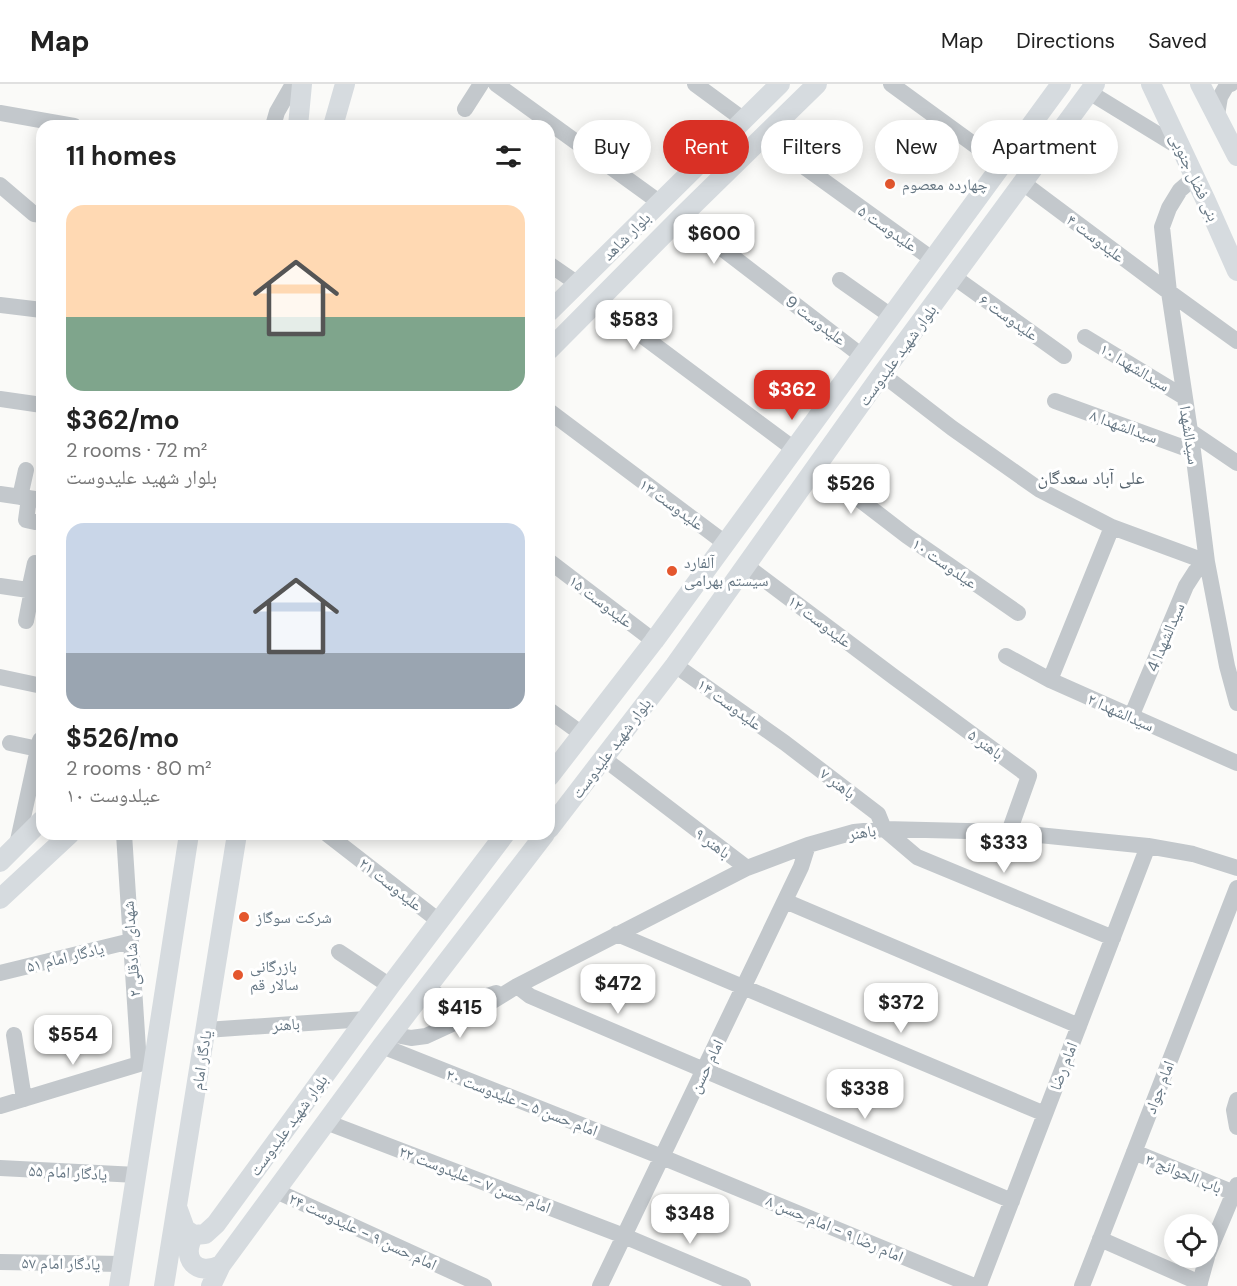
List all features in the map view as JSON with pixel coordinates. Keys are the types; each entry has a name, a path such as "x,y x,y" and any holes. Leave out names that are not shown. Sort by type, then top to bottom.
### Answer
{"main road":[{"path":"335,120 347,84"},
{"path":"345,120 347,84"},
{"name":"بلوار شاهد","path":"744,120 780,84"},
{"name":"بلوار شاهد","path":"780,120 817,84"},
{"name":"بلوار شهید علیدوست","path":"1035,120 1061,84"},
{"name":"بنی فضل جنوبی","path":"1151,84 1237,271"},
{"path":"1200,84 1237,156"},
{"name":"بلوار شهید علیدوست","path":"555,821 675,664 882,374 1092,88"},
{"path":"298,120 299,90"},
{"path":"299,90 304,120"},
{"name":"بلوار شاهد","path":"555,344 761,139"},
{"name":"بلوار شاهد","path":"555,306 688,174"},
{"name":"بلوار شهید علیدوست","path":"555,769 654,641 995,174"},
{"path":"748,512 771,529"},
{"path":"0,862 36,826"},
{"path":"0,899 64,840"},
{"path":"119,1286 137,1175 147,1061 188,840"},
{"name":"یادگار امام","path":"164,1286 236,840"},
{"name":"بلوار شهید علیدوست","path":"195,1235 205,1234 216,1224 390,986 500,840"},
{"name":"بلوار شهید علیدوست","path":"211,1286 222,1265 386,1040 540,840"},
{"path":"177,1207 184,1229 195,1235 189,1244 188,1254 193,1263 202,1269 212,1270 222,1265"}],"street":[{"path":"465,110 481,84"},
{"path":"496,84 546,120"},
{"path":"695,84 744,120"},
{"path":"891,84 971,143"},
{"path":"1217,115 1220,97 1227,85 1231,84"},
{"path":"1092,88 1182,149"},
{"path":"275,120 277,112 299,90"},
{"path":"0,113 40,120"},
{"path":"555,127 659,202"},
{"name":"علیدوست ۵","path":"814,174 932,259"},
{"name":"سیدالشهدا","path":"1195,177 1180,190 1169,208 1162,227 1207,562 1227,666 1237,703"},
{"name":"علیدوست ۴","path":"1023,183 1237,341"},
{"path":"0,186 36,214"},
{"name":"علیدوست 9","path":"681,217 862,356"},
{"path":"555,268 578,284"},
{"name":"علیدوست ۶","path":"954,278 1064,356"},
{"path":"840,280 891,316"},
{"path":"597,302 794,449"},
{"path":"0,305 36,309"},
{"name":"سیدالشهدا ۱۰","path":"1085,337 1184,397"},
{"path":"882,374 952,428 1040,490 1112,527 1207,562"},
{"path":"0,399 36,404"},
{"name":"سیدالشهدا ۸","path":"1055,401 1193,452"},
{"name":"علیدوست ۱۳","path":"555,416 725,543"},
{"path":"1190,431 1237,463"},
{"name":"عیلدوست ۱۰","path":"816,466 907,536 1018,613"},
{"path":"26,470 30,498 26,520 35,522"},
{"path":"0,494 30,498"},
{"path":"1050,680 1112,527"},
{"name":"سیدالشهدا 4","path":"1131,717 1186,586 1195,572 1207,562"},
{"path":"26,621 34,591 35,563"},
{"name":"علیدوست ۱۲","path":"745,565 894,677"},
{"name":"علیدوست ۱۵","path":"555,566 654,641"},
{"path":"0,586 34,591"},
{"name":"سیدالشهدا ۲","path":"1006,657 1050,680 1237,763"},
{"name":"علیدوست ۱۴","path":"675,664 785,743"},
{"path":"0,677 36,685"},
{"name":"باهنر ۵","path":"894,677 1029,776 1009,832"},
{"path":"555,714 582,734"},
{"path":"10,743 36,745"},
{"name":"باهنر ۷","path":"785,743 878,814 884,829 917,857 1113,938"},
{"name":"باهنر ۹","path":"603,758 747,868"},
{"path":"17,845 36,759"},
{"name":"باهنر","path":"386,1040 426,1036 487,1006 517,986 747,868 808,845 854,832 884,829 1009,832 1148,846 1192,854 1237,868"},
{"name":"شهدای شادقلی ۲","path":"124,840 131,941 147,1061"},
{"name":"علیدوست ۲۱","path":"335,840 439,921"},
{"name":"امام حسن","path":"600,1286 785,901 801,867 808,845"},
{"name":"امام رضا","path":"979,1286 1148,846"},
{"name":"امام جواد","path":"1082,1286 1237,888"},
{"path":"785,901 1079,1026"},
{"path":"617,934 1045,1114"},
{"name":"یادگار امام ۵۱","path":"0,973 131,941"},
{"path":"339,952 390,986"},
{"path":"517,986 530,996 1012,1201"},
{"name":"باهنر","path":"427,987 450,1003 461,1003 517,986"},
{"name":"باهنر","path":"206,1029 366,1019"},
{"path":"14,1035 24,1099"},
{"name":"امام حسن ۵ - علیدوست ۲۰","path":"386,1040 662,1157"},
{"path":"0,1106 147,1061"},
{"path":"1237,1100 1234,1110 1237,1122"},
{"name":"امام حسن ۷ - علیدوست ۲۲","path":"326,1122 624,1236 743,1286"},
{"name":"باب الحوائج ۳","path":"1134,1152 1235,1189"},
{"name":"امام رضا ۹ - امام حسن ۸","path":"662,1157 974,1286"},
{"name":"یادگار امام ۵۵","path":"0,1168 137,1175"},
{"path":"1218,1230 1235,1189"},
{"name":"امام حسن ۹ - علیدوست ۲۴","path":"276,1191 484,1286"},
{"path":"1100,1239 1200,1285 1204,1268"},
{"name":"یادگار امام ۵۷","path":"0,1262 123,1264"}],"place":[{"name":"چهارده معصوم","path":"890,184"},
{"name":"آلفارد سیستم بهرامی","path":"672,571"},
{"name":"شرکت سوگاز","path":"244,917"},
{"name":"بازرگانی سالار قم","path":"238,975"}],"district":[{"name":"علی آباد سعدگان","path":"1091,478"}]}
